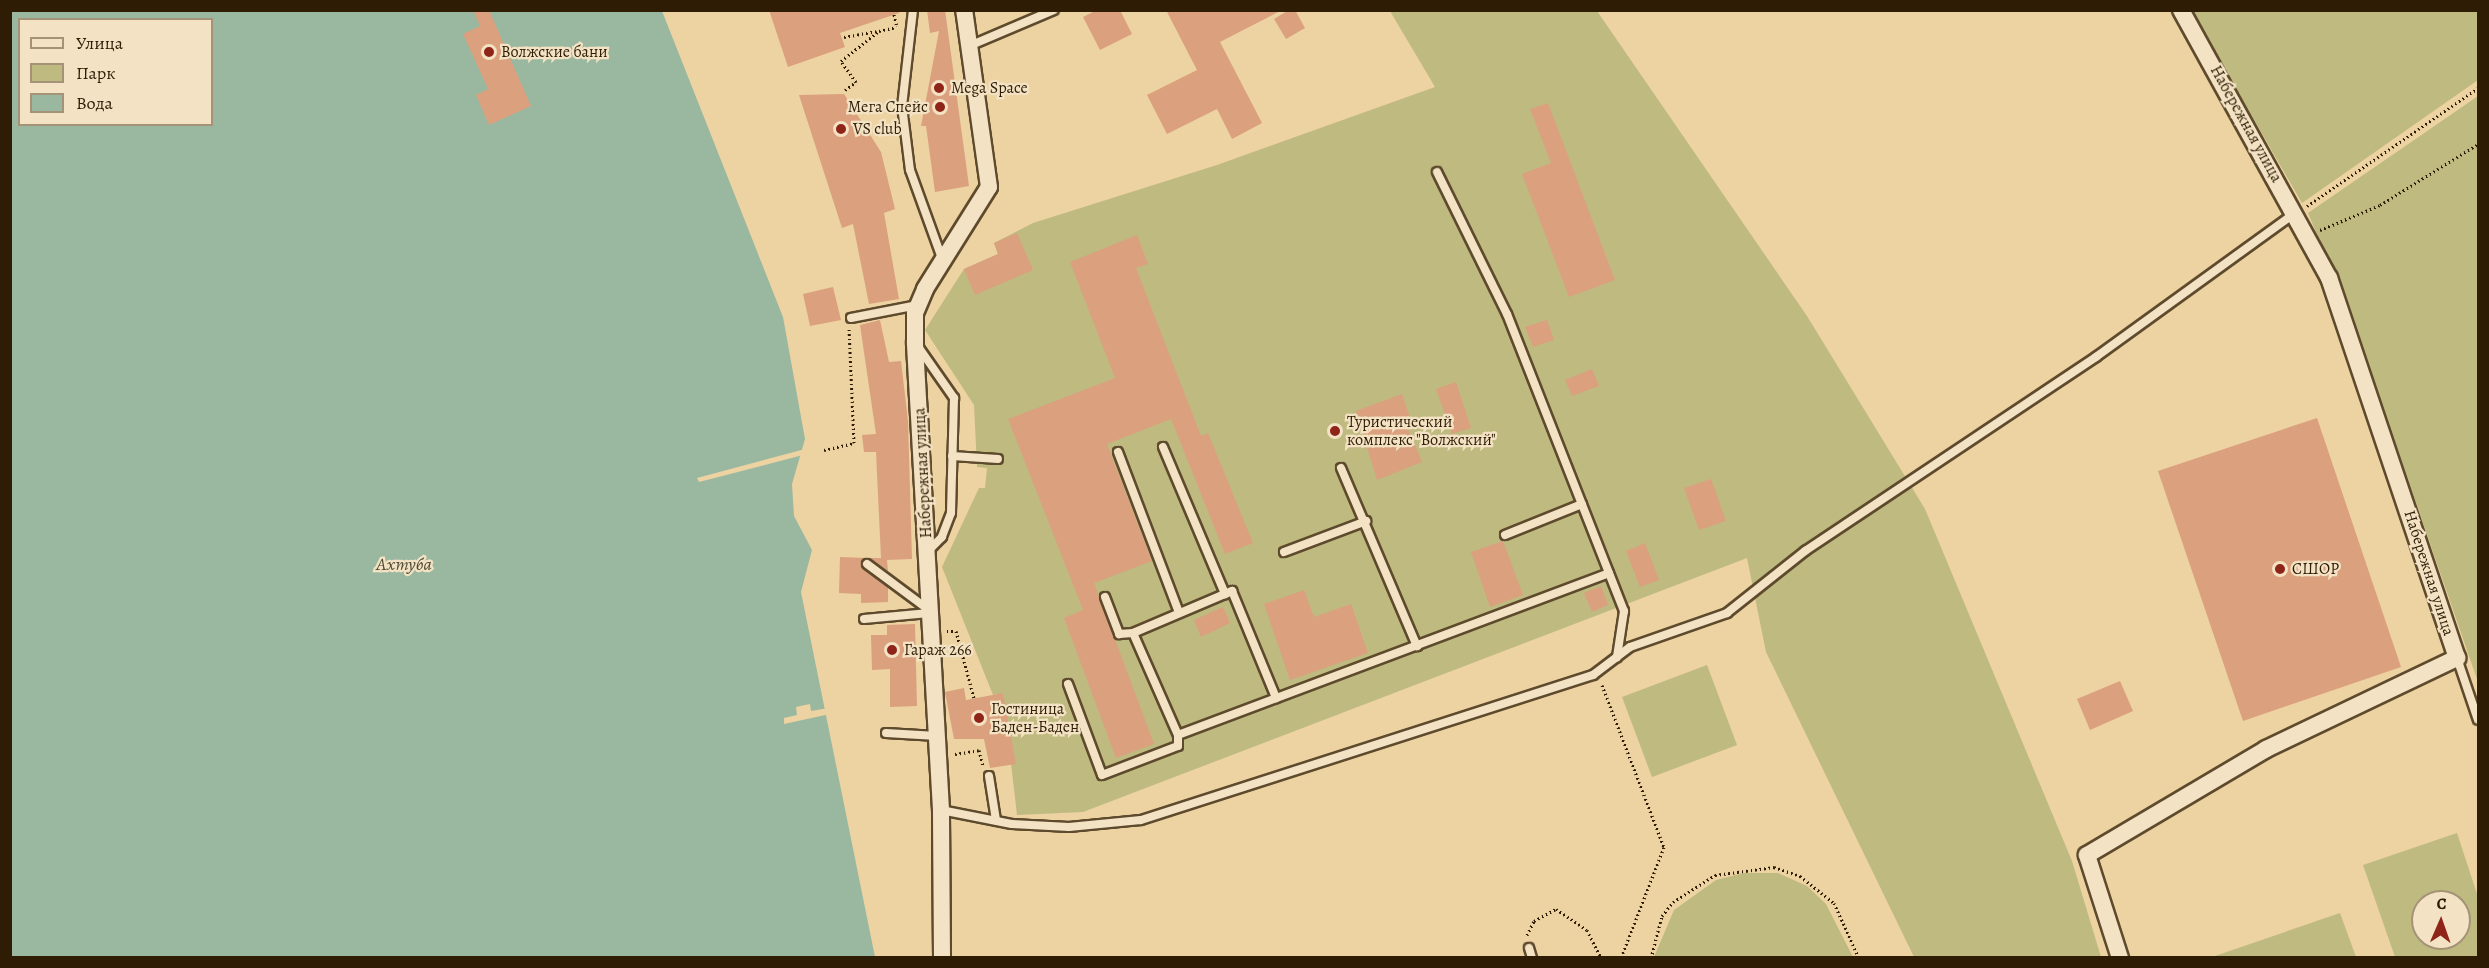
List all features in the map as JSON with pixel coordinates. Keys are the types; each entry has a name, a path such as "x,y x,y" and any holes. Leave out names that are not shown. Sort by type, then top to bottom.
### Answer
{"street":[{"name":"Набережная улица","path":"942,957 941,810 915,342 918,305 989,187 965,47 964,10"},
{"name":"Набережная улица","path":"2120,957 2087,855 2266,749 2457,658 2337,300 2296,213 2181,10"}],"lane":[{"path":"914,10 902,106 910,170 944,261"},
{"path":"965,47 1054,10"},
{"path":"1437,172 1507,314 1624,611 1617,657"},
{"path":"941,810 996,820 1069,827 1141,820 1597,672 1630,646 1727,613 1805,551 2096,357 2296,213"},
{"path":"851,318 918,305"},
{"path":"915,342 941,372 954,398 951,513 942,537 927,552"},
{"path":"1163,447 1225,594"},
{"path":"1118,452 1179,614"},
{"path":"952,456 998,459"},
{"path":"1341,468 1366,521 1417,646"},
{"path":"1505,535 1582,504"},
{"path":"1284,552 1366,521"},
{"path":"867,564 929,611"},
{"path":"1178,735 1609,573"},
{"path":"1105,597 1119,634 1133,633 1232,591 1276,698"},
{"path":"864,620 929,611"},
{"path":"1068,684 1102,775 1178,746 1178,735 1133,633"},
{"path":"2457,658 2478,720"},
{"path":"886,733 937,736"},
{"path":"989,776 996,820"},
{"path":"1529,948 1532,957"}],"path":[{"path":"893,10 897,27"},
{"path":"844,37 913,24"},
{"path":"845,90 856,82 842,61 879,30"},
{"path":"2296,213 2478,88"},
{"path":"2308,236 2380,206 2478,144"},
{"path":"824,450 854,443 847,336 851,318"},
{"path":"931,631 956,631 974,698"},
{"path":"1597,672 1664,847 1621,957"},
{"path":"938,756 980,750 989,776"},
{"path":"1650,957 1662,916 1673,902 1715,875 1774,867 1800,876 1834,903 1859,957"},
{"path":"1529,948 1526,936 1534,921 1556,909 1587,930 1601,957"}],"green space":[{"name":"Туристический комплекс \"Волжский\"","path":"1390,11 1597,11 1807,316 1925,509 2072,861 2101,957 1914,957 1766,652 1747,558 1083,812 1017,815 1003,694 993,695 942,567 979,488 985,488 987,468 977,467 974,405 925,330 964,269 998,254 994,243 1033,223 1217,165 1435,87"},
{"path":"2191,11 2478,11 2478,80 2302,203"},
{"path":"2478,96 2478,682 2352,318 2308,213"},
{"path":"1707,665 1737,745 1652,777 1622,697"},
{"path":"2457,833 2478,897 2478,957 2395,957 2363,865"},
{"path":"1744,873 1778,873 1807,886 1826,904 1853,957 1654,957 1674,910 1716,880"},
{"path":"2340,913 2356,957 2212,957"}],"water":[{"name":"Ахтуба","path":"10,11 662,11 783,317 805,439 792,484 794,516 812,550 801,592 875,957 11,957"}],"pier":[{"path":"805,449 803,455 699,482 697,478"},
{"path":"810,704 811,711 829,708 830,714 784,724 784,718 797,715 796,707"}],"building":[{"name":"Волжские бани","path":"473,10 489,10 531,106 489,125 476,95 488,89 463,34 480,26"},
{"path":"769,10 899,10 899,13 840,33 845,47 788,67"},
{"path":"927,10 945,10 969,186 935,192 926,126 921,126 939,31 930,33"},
{"path":"1097,10 1120,10 1132,34 1100,50 1083,17"},
{"path":"1166,10 1282,10 1220,42 1262,123 1232,139 1217,109 1167,134 1147,95 1197,70"},
{"path":"1289,10 1295,10 1305,28 1286,39 1274,19"},
{"path":"844,94 881,152 895,209 884,213 899,299 869,304 853,224 842,228 799,95"},
{"path":"1548,103 1615,280 1569,297 1522,174 1551,163 1530,109"},
{"path":"1017,233 1033,270 975,295 964,269 998,254 994,243"},
{"path":"1137,235 1148,264 1136,268 1201,436 1208,433 1253,543 1225,554 1171,419 1107,444 1152,561 1094,583 1154,744 1116,758 1064,618 1083,610 1008,419 1115,378 1070,262"},
{"path":"833,287 841,320 810,326 803,294"},
{"path":"880,320 889,362 901,361 908,421 912,559 887,560 888,571 869,558 881,558 876,452 864,452 862,435 876,434 860,325"},
{"path":"1547,320 1554,340 1533,347 1525,327"},
{"path":"1592,369 1599,386 1572,396 1565,380"},
{"path":"1456,382 1471,428 1452,434 1436,389"},
{"path":"1402,394 1410,417 1404,419 1422,462 1377,480 1356,411"},
{"name":"СШОР","path":"2317,418 2401,667 2243,721 2158,471"},
{"path":"1711,479 1726,521 1699,530 1684,488"},
{"path":"1503,541 1523,595 1490,607 1471,552"},
{"path":"1645,543 1659,580 1640,587 1626,551"},
{"path":"840,557 866,558 861,567 888,587 888,602 861,603 861,594 839,593"},
{"path":"1601,586 1608,605 1592,612 1584,593"},
{"path":"1304,590 1314,617 1351,604 1368,653 1290,680 1264,604"},
{"path":"1223,607 1230,623 1201,637 1194,620"},
{"path":"915,624 917,706 890,707 890,669 872,670 871,635 887,635 887,625"},
{"path":"2120,681 2133,711 2090,730 2077,699"},
{"name":"Гостиница Баден-Баден","path":"964,688 966,700 1003,693 1016,764 990,768 984,739 954,739 945,692"}],"place":[{"name":"Волжские бани","path":"489,52"},
{"name":"Mega Space","path":"939,88"},
{"name":"Мега Спейс","path":"940,107"},
{"name":"VS club","path":"841,129"},
{"name":"Туристический комплекс \"Волжский\"","path":"1335,431"},
{"name":"СШОР","path":"2280,569"},
{"name":"Гараж 266","path":"892,650"},
{"name":"Гостиница Баден-Баден","path":"979,718"}]}
